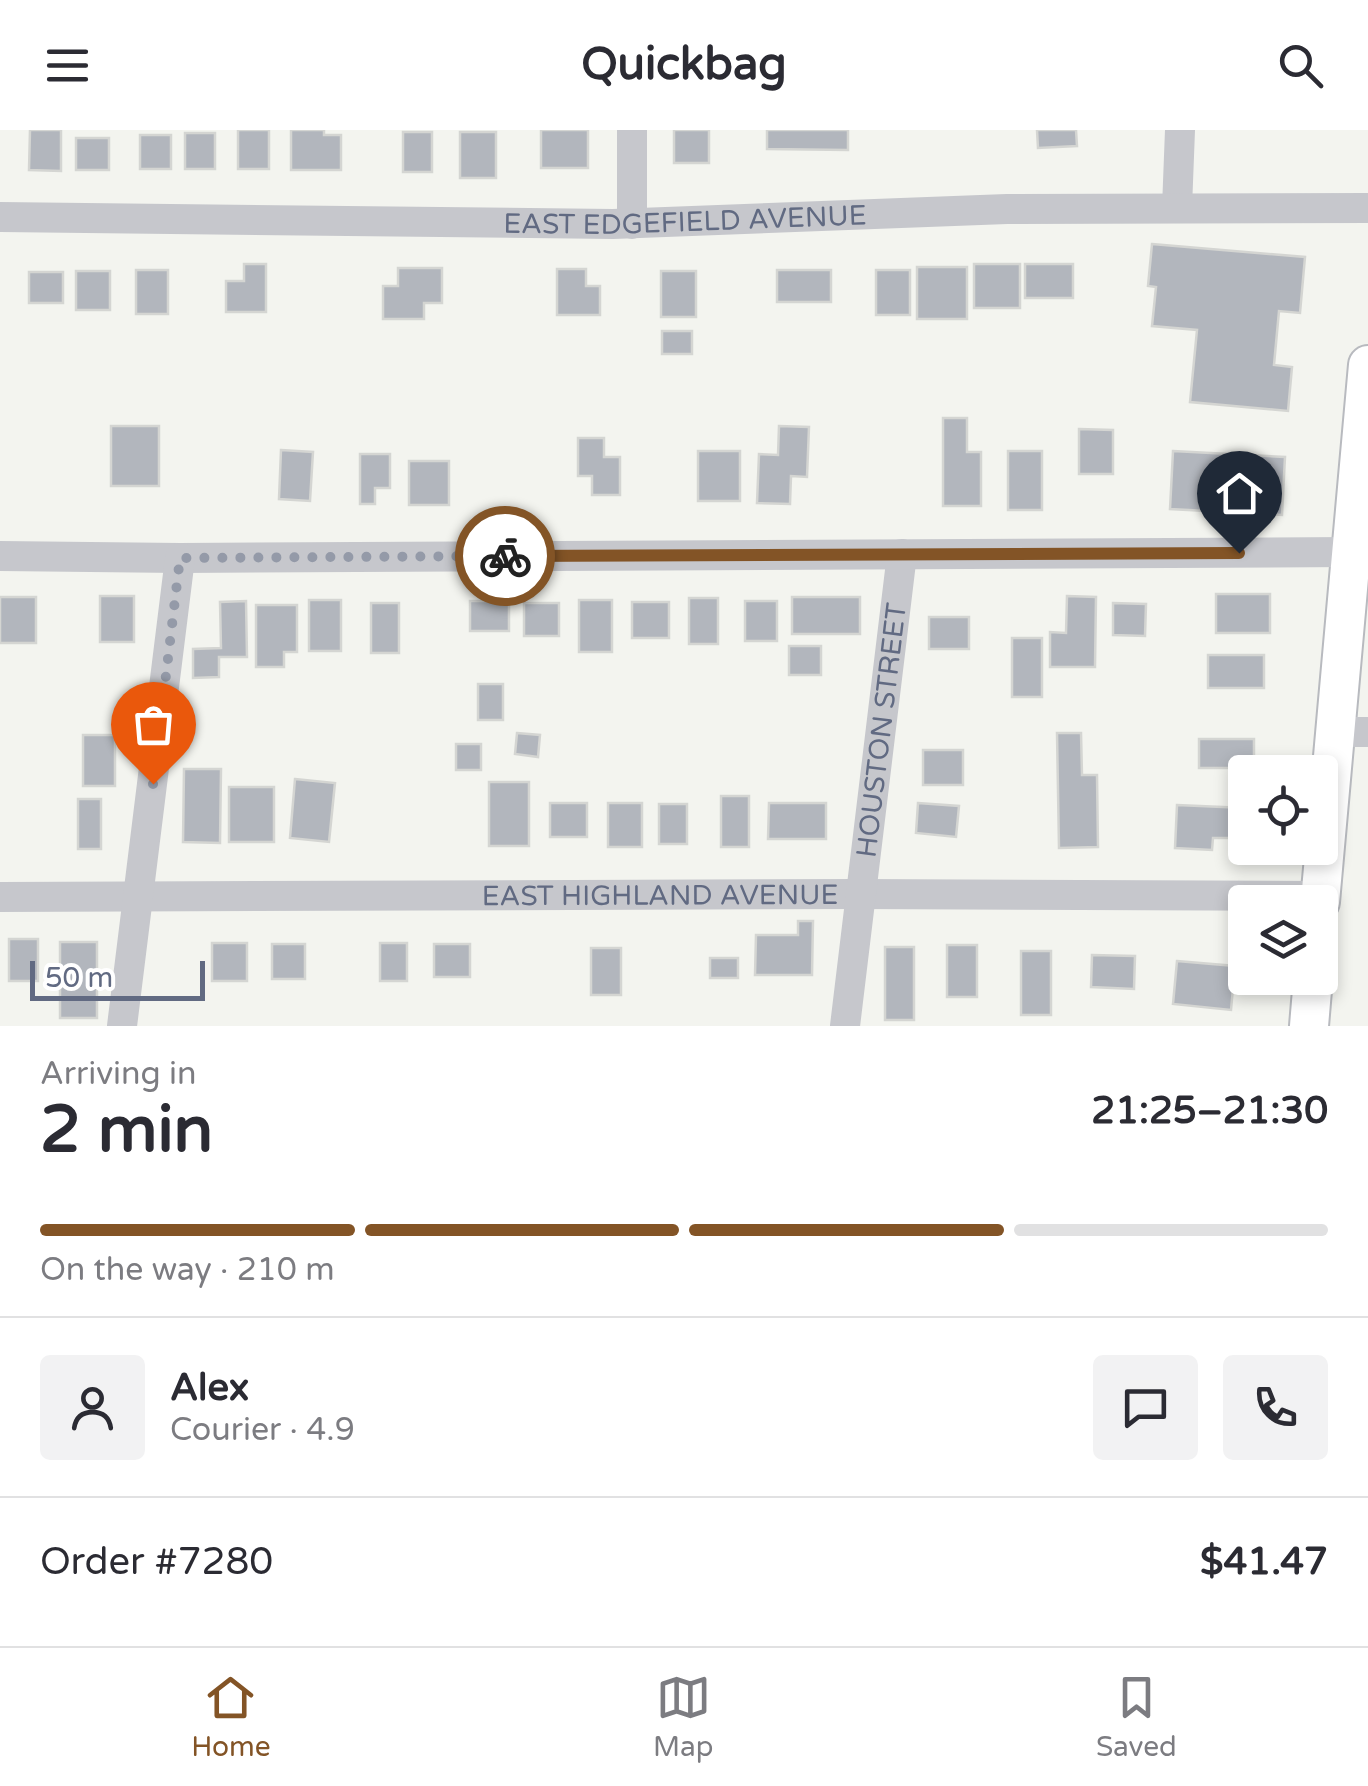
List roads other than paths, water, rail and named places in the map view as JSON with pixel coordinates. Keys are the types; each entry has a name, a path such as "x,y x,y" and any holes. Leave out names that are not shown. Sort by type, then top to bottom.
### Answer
{"main road":[{"path":"1323,885 1351,732 1351,552 1368,364"},
{"path":"1309,1026 1312,995"}],"street":[{"path":"632,130 632,224"},
{"path":"1177,208 1180,130"},
{"name":"EAST EDGEFIELD AVENUE","path":"0,216 632,224 1007,209 1368,208"},
{"path":"0,556 1351,552"},
{"name":"HOUSTON STREET","path":"846,1026 902,554"},
{"path":"122,1026 180,558"},
{"name":"EAST HIGHLAND AVENUE","path":"0,896 860,894 1228,898"}]}
